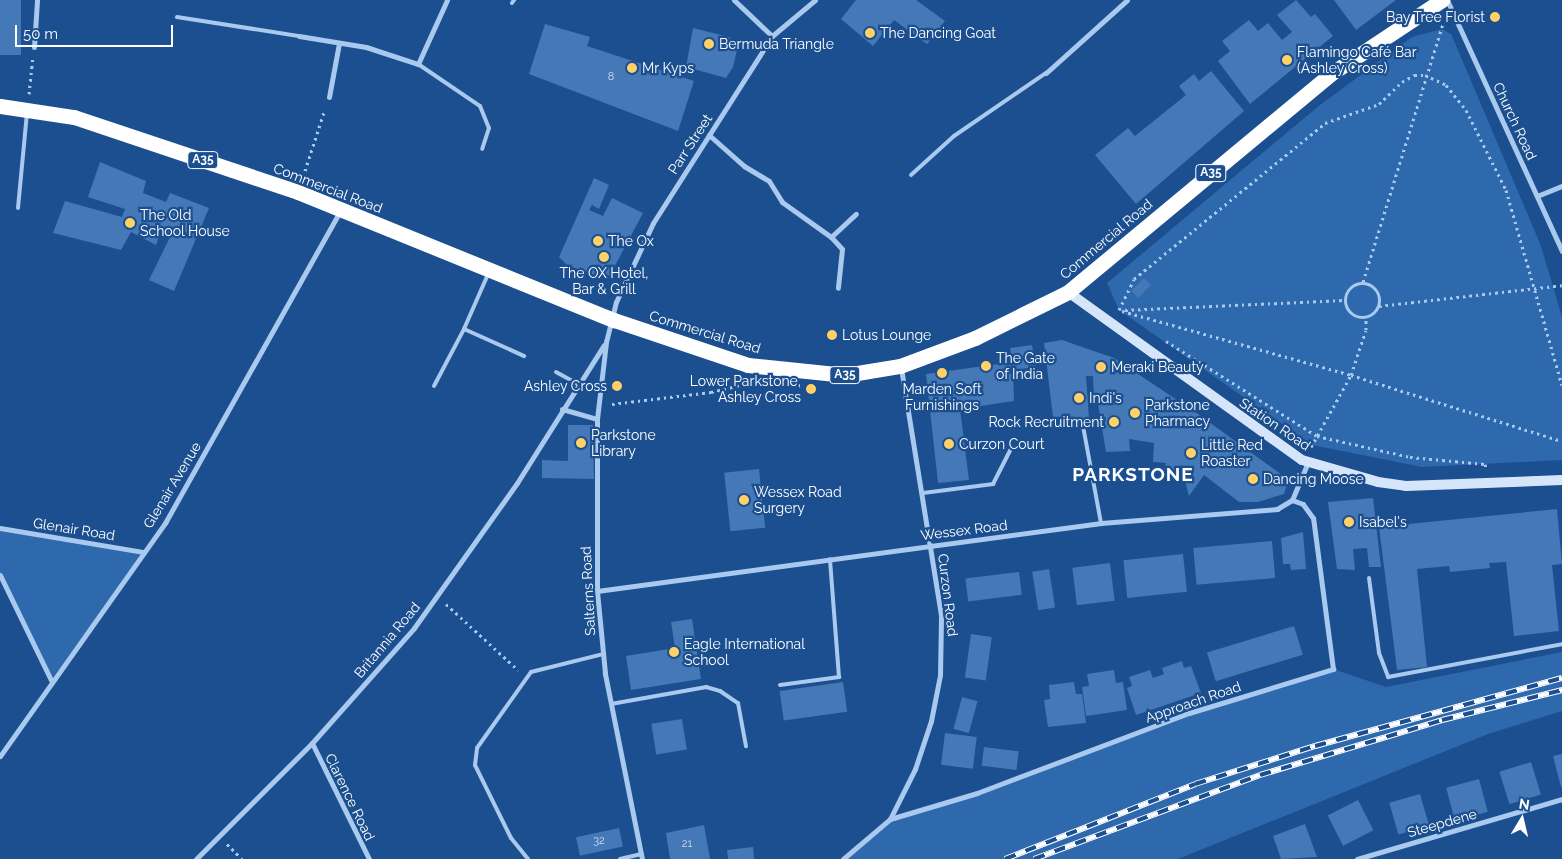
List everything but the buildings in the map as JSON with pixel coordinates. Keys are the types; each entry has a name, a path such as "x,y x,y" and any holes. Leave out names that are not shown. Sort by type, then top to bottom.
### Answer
{"highway":[{"name":"Commercial Road","path":"0,106 28,108 74,117 298,192 614,320 748,365 845,374 900,366 975,338 1068,292 1330,74 1442,0"}],"street":[{"path":"34,47 37,0"},
{"path":"299,36 339,42 418,64 447,0"},
{"path":"734,0 772,36"},
{"name":"Parr Street","path":"614,320 616,302 653,223 772,36 816,0"},
{"path":"1046,73 1127,0"},
{"name":"Church Road","path":"1447,0 1562,251"},
{"path":"329,97 339,42"},
{"path":"709,136 744,166 769,181 782,202 831,237 842,249 838,288"},
{"path":"1537,196 1562,186"},
{"name":"Glenair Avenue","path":"0,756 51,680 166,523 341,210"},
{"path":"831,237 856,214"},
{"name":"Station Road","path":"1068,292 1305,461 1378,482 1406,486 1486,481 1562,480"},
{"name":"Salterns Road","path":"614,320 606,342 597,419 597,591 603,654 611,704 641,857"},
{"name":"Britannia Road","path":"196,859 312,744 414,628 517,483 606,342"},
{"name":"Curzon Road","path":"843,859 890,819 923,745 940,675 942,624 919,468 900,366"},
{"path":"562,409 597,419"},
{"path":"1292,500 1305,461"},
{"name":"Wessex Road","path":"597,591 1101,523 1278,509 1292,500"},
{"name":"Approach Road","path":"890,819 978,793 1189,714 1333,669 1313,518 1303,504 1292,500"},
{"name":"Glenair Road","path":"0,528 144,552"},
{"path":"0,576 51,680"},
{"name":"Clarence Road","path":"312,744 369,859"},
{"name":"Steepdene","path":"1357,859 1562,799"}],"lane":[{"path":"177,17 299,36"},
{"path":"418,64 480,106 489,128 482,149"},
{"path":"911,175 954,136 1046,73"},
{"path":"18,208 28,108"},
{"path":"434,386 464,329 490,270"},
{"path":"464,329 524,356"},
{"path":"556,372 578,384"},
{"path":"1084,426 1101,523"},
{"path":"923,493 993,484 1011,449"},
{"path":"780,685 839,676 830,559"},
{"path":"1368,578 1379,653 1388,677 1562,644"},
{"path":"528,859 511,838 475,765 477,748 530,672 603,654"},
{"path":"611,704 706,687 720,691 738,703 746,746"},
{"path":"620,859 641,857"}],"path":[{"path":"1363,282 1443,19"},
{"path":"28,108 34,47"},
{"path":"1120,310 1134,279 1253,178 1283,160 1325,123 1380,104 1402,82 1414,75 1425,75 1446,85 1466,110 1506,190 1532,287 1562,385"},
{"path":"298,192 329,97"},
{"path":"1344,300 1354,284 1363,282 1373,286 1379,295 1379,306"},
{"path":"1305,461 1351,375 1366,330 1366,318 1379,306 1562,285"},
{"path":"1120,310 1344,300"},
{"path":"1344,300 1351,313 1366,318"},
{"path":"1111,307 1351,375 1562,441"},
{"path":"1120,310 1135,320"},
{"path":"1159,336 1317,436 1410,457 1485,464 1486,481"},
{"path":"599,405 711,392 750,383"},
{"path":"437,596 526,678"},
{"path":"219,836 242,859"}],"shaded area":[{"path":"1442,29 1451,34 1541,246 1562,317 1562,460 1422,467 1312,445 1119,310 1107,283 1320,105 1412,37"},
{"path":"0,528 144,552 51,680 0,576"},
{"path":"1562,652 1562,711 1488,734 1178,859 843,859 890,819 933,808 1189,713 1333,669 1386,687"}],"railway":[{"path":"1005,859 1195,784 1315,746 1562,678"},
{"path":"1034,859 1260,775 1442,720 1562,690"}],"place":[{"name":"Bay Tree Florist","path":"1495,17"},
{"name":"The Dancing Goat","path":"870,33"},
{"name":"Bermuda Triangle","path":"709,44"},
{"name":"Flamingo Café Bar (Ashley Cross)","path":"1287,60"},
{"name":"Mr Kyps","path":"632,68"},
{"name":"The Old School House","path":"130,223"},
{"name":"The Ox","path":"598,241"},
{"name":"The OX Hotel, Bar & Grill","path":"604,257"},
{"name":"Lotus Lounge","path":"832,335"},
{"name":"The Gate of India","path":"986,366"},
{"name":"Meraki Beauty","path":"1101,367"},
{"name":"Marden Soft Furnishings","path":"942,373"},
{"name":"Ashley Cross","path":"617,386"},
{"name":"Lower Parkstone, Ashley Cross","path":"811,389"},
{"name":"Indi's","path":"1079,398"},
{"name":"Parkstone Pharmacy","path":"1135,413"},
{"name":"Rock Recruitment","path":"1114,422"},
{"name":"Parkstone Library","path":"581,443"},
{"name":"Curzon Court","path":"949,444"},
{"name":"Little Red Roaster","path":"1191,453"},
{"name":"Dancing Moose","path":"1253,479"},
{"name":"Wessex Road Surgery","path":"744,500"},
{"name":"Isabel's","path":"1349,522"},
{"name":"Eagle International School","path":"674,652"}],"district":[{"name":"PARKSTONE","path":"1133,475"}]}
